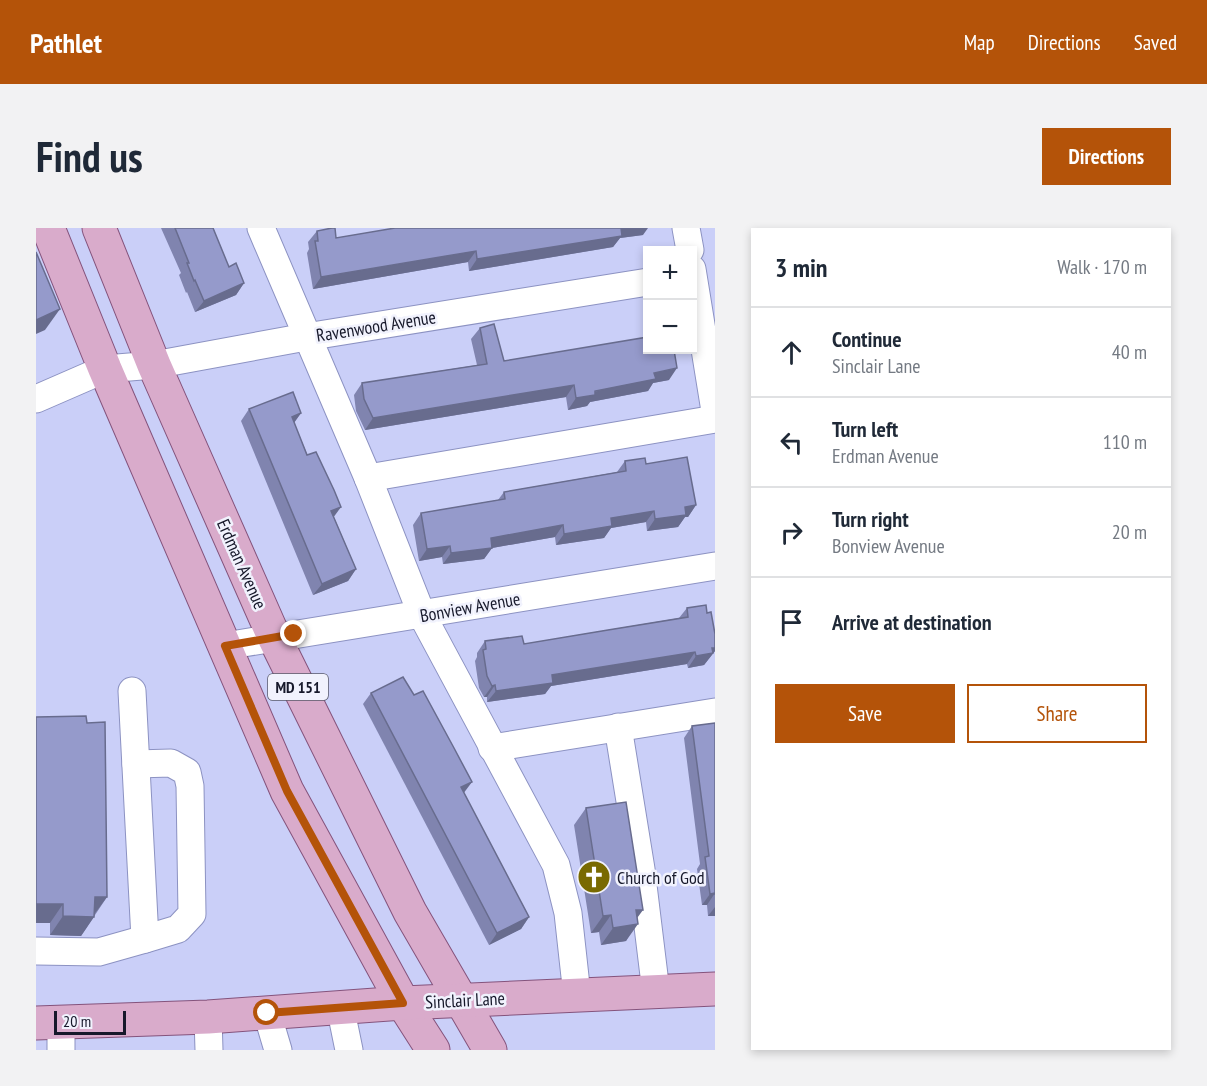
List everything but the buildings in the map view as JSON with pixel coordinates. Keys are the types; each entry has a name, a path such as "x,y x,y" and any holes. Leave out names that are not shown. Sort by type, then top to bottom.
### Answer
{"main road":[{"name":"MD 151","path":"48,228 105,369 287,791 403,1003 433,1050"},
{"name":"Erdman Avenue","path":"99,228 154,365 274,637 410,912 490,1050"},
{"name":"Sinclair Lane","path":"53,1032 340,1006 715,989"}],"street":[{"path":"261,228 368,478 422,615 556,866 568,913 577,995"},
{"path":"686,228 691,246"},
{"path":"697,268 715,411"},
{"name":"Ravenwood Avenue","path":"36,399 105,369 154,365 306,337 643,283"},
{"path":"368,478 715,419"},
{"name":"Bonview Avenue","path":"225,646 715,567"},
{"path":"132,691 145,939"},
{"path":"492,748 715,712"},
{"path":"618,727 656,992"},
{"path":"36,951 99,952 178,929 192,914 190,786 187,772 171,763 135,764"},
{"path":"340,1006 349,1050"},
{"path":"267,1013 278,1050"},
{"path":"208,1017 209,1050"}],"place":[{"name":"Church of God","path":"594,877"}],"route":[{"path":"267,1013 403,1003 287,791 225,646 294,634"}]}
